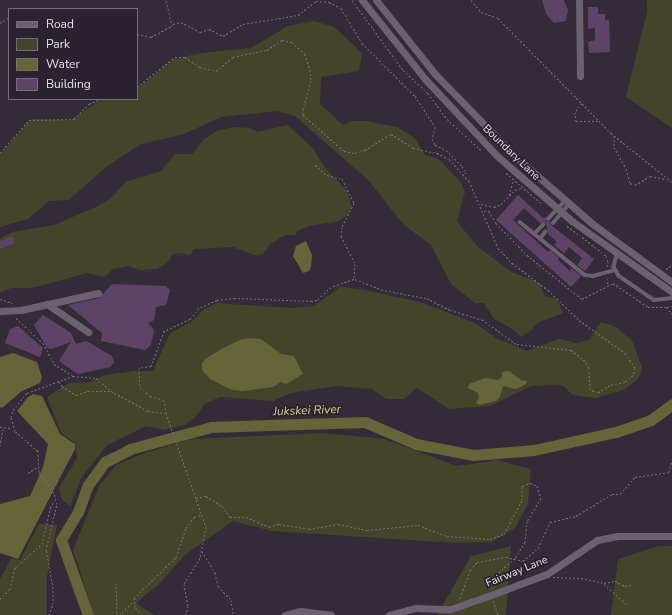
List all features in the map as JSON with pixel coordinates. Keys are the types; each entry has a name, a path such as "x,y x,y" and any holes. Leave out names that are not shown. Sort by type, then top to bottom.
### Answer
{"street":[{"name":"Boundary Lane","path":"362,0 425,80 496,155 560,211 617,254 672,292"},
{"name":"Boundary Lane","path":"376,0 412,47 463,104 518,160 567,202 672,282"},
{"path":"579,0 580,76"},
{"path":"0,311 47,304 98,293"},
{"path":"47,304 88,332"},
{"name":"Fairway Lane","path":"389,615 415,608 441,610 459,606 491,595 548,574 597,540 618,536 672,536"},
{"path":"285,615 306,611 331,615"}],"lane":[{"path":"553,223 567,202"},
{"path":"548,219 560,211"},
{"path":"520,222 585,275 593,276 615,270"},
{"path":"534,234 543,225"},
{"path":"540,239 545,232"},
{"path":"617,254 615,270 619,276 654,300 672,298"}],"path":[{"path":"166,0 173,24"},
{"path":"138,34 151,37 173,24 181,22 200,32 210,29 223,36 236,26 298,15 309,4 323,0 341,8 362,43 415,96 435,127 432,139 435,145 446,150 462,166 466,172 464,176"},
{"path":"471,0 476,8 498,18 527,45 599,121 672,182"},
{"path":"138,86 175,57 185,57 200,67 216,71 233,57 267,50 279,42 288,40 305,54 308,60 311,81 303,108 303,115 344,151 361,152 386,135 394,135 413,148 437,153 449,159 464,176 484,211 498,248 512,262 548,290 579,320 625,354 635,368 633,375 625,382 610,385 599,392 594,391 590,389 589,368 585,361 571,350 516,344 476,317 450,310 426,298 383,290 354,279 331,286 317,300 312,301 235,298 217,300 199,308 190,319 164,331 151,366 144,369 139,368 140,388 150,396 164,400 166,413 172,425 207,530 200,558 184,584 188,606 186,615"},
{"path":"0,153 29,120 74,119 89,104 98,100"},
{"path":"582,103 575,112 576,121 599,121"},
{"path":"614,135 616,151 626,169 630,183 635,185 650,176 667,179"},
{"path":"315,165 327,175 342,179 354,203 342,227 341,236 355,264 354,279"},
{"path":"509,195 513,180"},
{"path":"480,204 494,207 501,204 515,190 522,188"},
{"path":"484,211 489,211 496,223 527,255 582,299 590,297 611,283 648,307 672,306"},
{"path":"662,274 672,265"},
{"path":"0,299 12,303 19,322 43,343 51,361 73,376"},
{"path":"666,307 672,314"},
{"path":"49,615 53,604 46,550 57,509 54,500 54,493 39,472 38,451 20,438 13,427 13,410 27,393 44,389 73,376 93,376 111,391 148,411 166,413"},
{"path":"59,381 62,386 76,395 88,391 111,391"},
{"path":"0,427 4,429 13,427"},
{"path":"0,446 4,429"},
{"path":"459,606 470,570 477,562 506,557 523,561 538,548 550,522 576,516 612,494 620,494 634,477 668,472 672,460"},
{"path":"28,473 34,471 38,467"},
{"path":"196,498 206,496 222,506 230,517 246,517 269,527 279,524 309,529 338,524 367,530 418,525 447,536 490,538 504,534 522,500 522,486 530,483 537,486 541,498 527,521 525,542 515,558 491,582 491,595 498,615"},
{"path":"0,599 10,589 15,568 36,552 42,544 50,508 54,500"},
{"path":"119,615 134,598 176,557 186,528 194,518 202,515"},
{"path":"202,550 214,570 218,586 229,596 233,615"},
{"path":"548,574 556,578 581,578 604,583 615,581 630,585"},
{"path":"116,583 116,615"},
{"path":"604,583 626,604"},
{"path":"132,602 142,615"}],"green space":[{"path":"647,0 672,0 672,128 626,97 647,12"},
{"path":"314,21 334,27 362,53 359,71 321,77 320,104 343,125 352,121 365,121 397,127 415,138 425,155 439,159 462,184 465,192 457,221 477,246 511,272 540,284 545,296 557,299 563,313 537,323 532,330 521,337 511,328 494,319 484,303 475,303 451,284 431,245 403,224 369,181 295,116 278,111 221,117 184,134 141,144 106,167 69,200 49,201 28,219 0,227 0,155 28,122 34,119 71,120 100,100 138,100 138,88 174,59 202,53 251,48 288,26"},
{"path":"287,125 312,147 324,166 347,191 352,207 349,214 339,221 309,226 297,231 296,235 286,235 270,244 263,254 253,255 234,247 194,249 190,255 178,253 172,255 167,263 157,269 140,270 128,266 113,269 105,277 87,273 32,288 11,288 0,293 0,239 2,237 13,232 54,225 96,207 110,199 126,182 161,171 175,154 192,154 204,139 217,131 233,127 249,128 258,132"},
{"path":"340,287 360,289 420,302 475,323 496,338 527,351 559,339 576,343 589,340 601,322 616,327 633,342 642,368 639,378 624,390 596,398 573,395 562,385 531,386 490,406 449,409 417,388 404,399 386,399 372,389 336,386 291,393 273,401 220,397 204,404 198,414 185,425 164,430 146,426 107,445 81,478 70,506 62,500 59,488 77,458 75,443 61,433 47,397 69,383 87,383 105,375 134,371 153,371 170,333 191,322 203,310 216,303 291,308 314,306"},
{"path":"322,433 384,439 457,466 497,460 531,469 528,504 515,528 492,542 455,543 272,531 233,521 185,555 160,583 136,603 154,615 94,615 73,550 99,486 116,465 147,452 192,439"},
{"path":"39,524 57,525 47,577 47,615 0,615 0,579 11,558 20,560"},
{"path":"511,546 506,615 437,615 471,556"},
{"path":"659,546 672,546 672,615 611,615 618,559"}],"water":[{"path":"306,241 312,255 311,267 309,271 303,273 293,256 296,246"},
{"path":"242,339 261,339 281,354 294,356 303,374 286,384 281,382 273,387 243,391 232,390 210,379 202,370 202,363 205,359"},
{"path":"13,353 37,362 42,377 40,383 22,391 2,408 0,407 0,357"},
{"path":"509,371 521,380 527,381 526,384 516,389 503,386 500,397 496,401 479,405 476,403 479,397 478,393 468,388 469,384 485,378 498,380 502,377 502,372"},
{"path":"33,394 42,396 60,434 75,444 75,449 18,559 0,553 0,504 30,496 43,467 48,444 17,411 27,398"}],"building":[{"path":"542,0 564,0 568,10 566,21 554,23 546,14"},
{"path":"588,7 598,7 598,14 605,14 605,20 609,20 610,52 589,53 588,42 595,40 595,28 588,29"},
{"path":"518,195 543,218 546,217 546,222 550,221 551,225 594,259 585,271 577,265 582,258 569,247 564,253 554,245 557,242 548,234 546,223 540,223 524,208 513,220 548,252 550,250 559,258 558,260 570,271 571,268 581,276 571,287 496,220"},
{"path":"12,236 15,243 0,249 0,241"},
{"path":"112,284 166,286 170,290 166,305 156,307 154,320 148,323 154,330 151,345 145,350 101,341 102,333 68,305 99,298"},
{"path":"43,315 71,333 76,344 86,341 112,356 114,362 110,367 78,374 59,361 71,342 51,349 47,348 34,325"},
{"path":"18,326 43,348 40,357 5,343 10,329"}],"waterway":[{"name":"Jukskei River","path":"88,615 61,540 78,512 88,485 105,462 130,449 211,427 365,422 416,444 473,455 534,450 616,432 651,420 672,404"}]}
